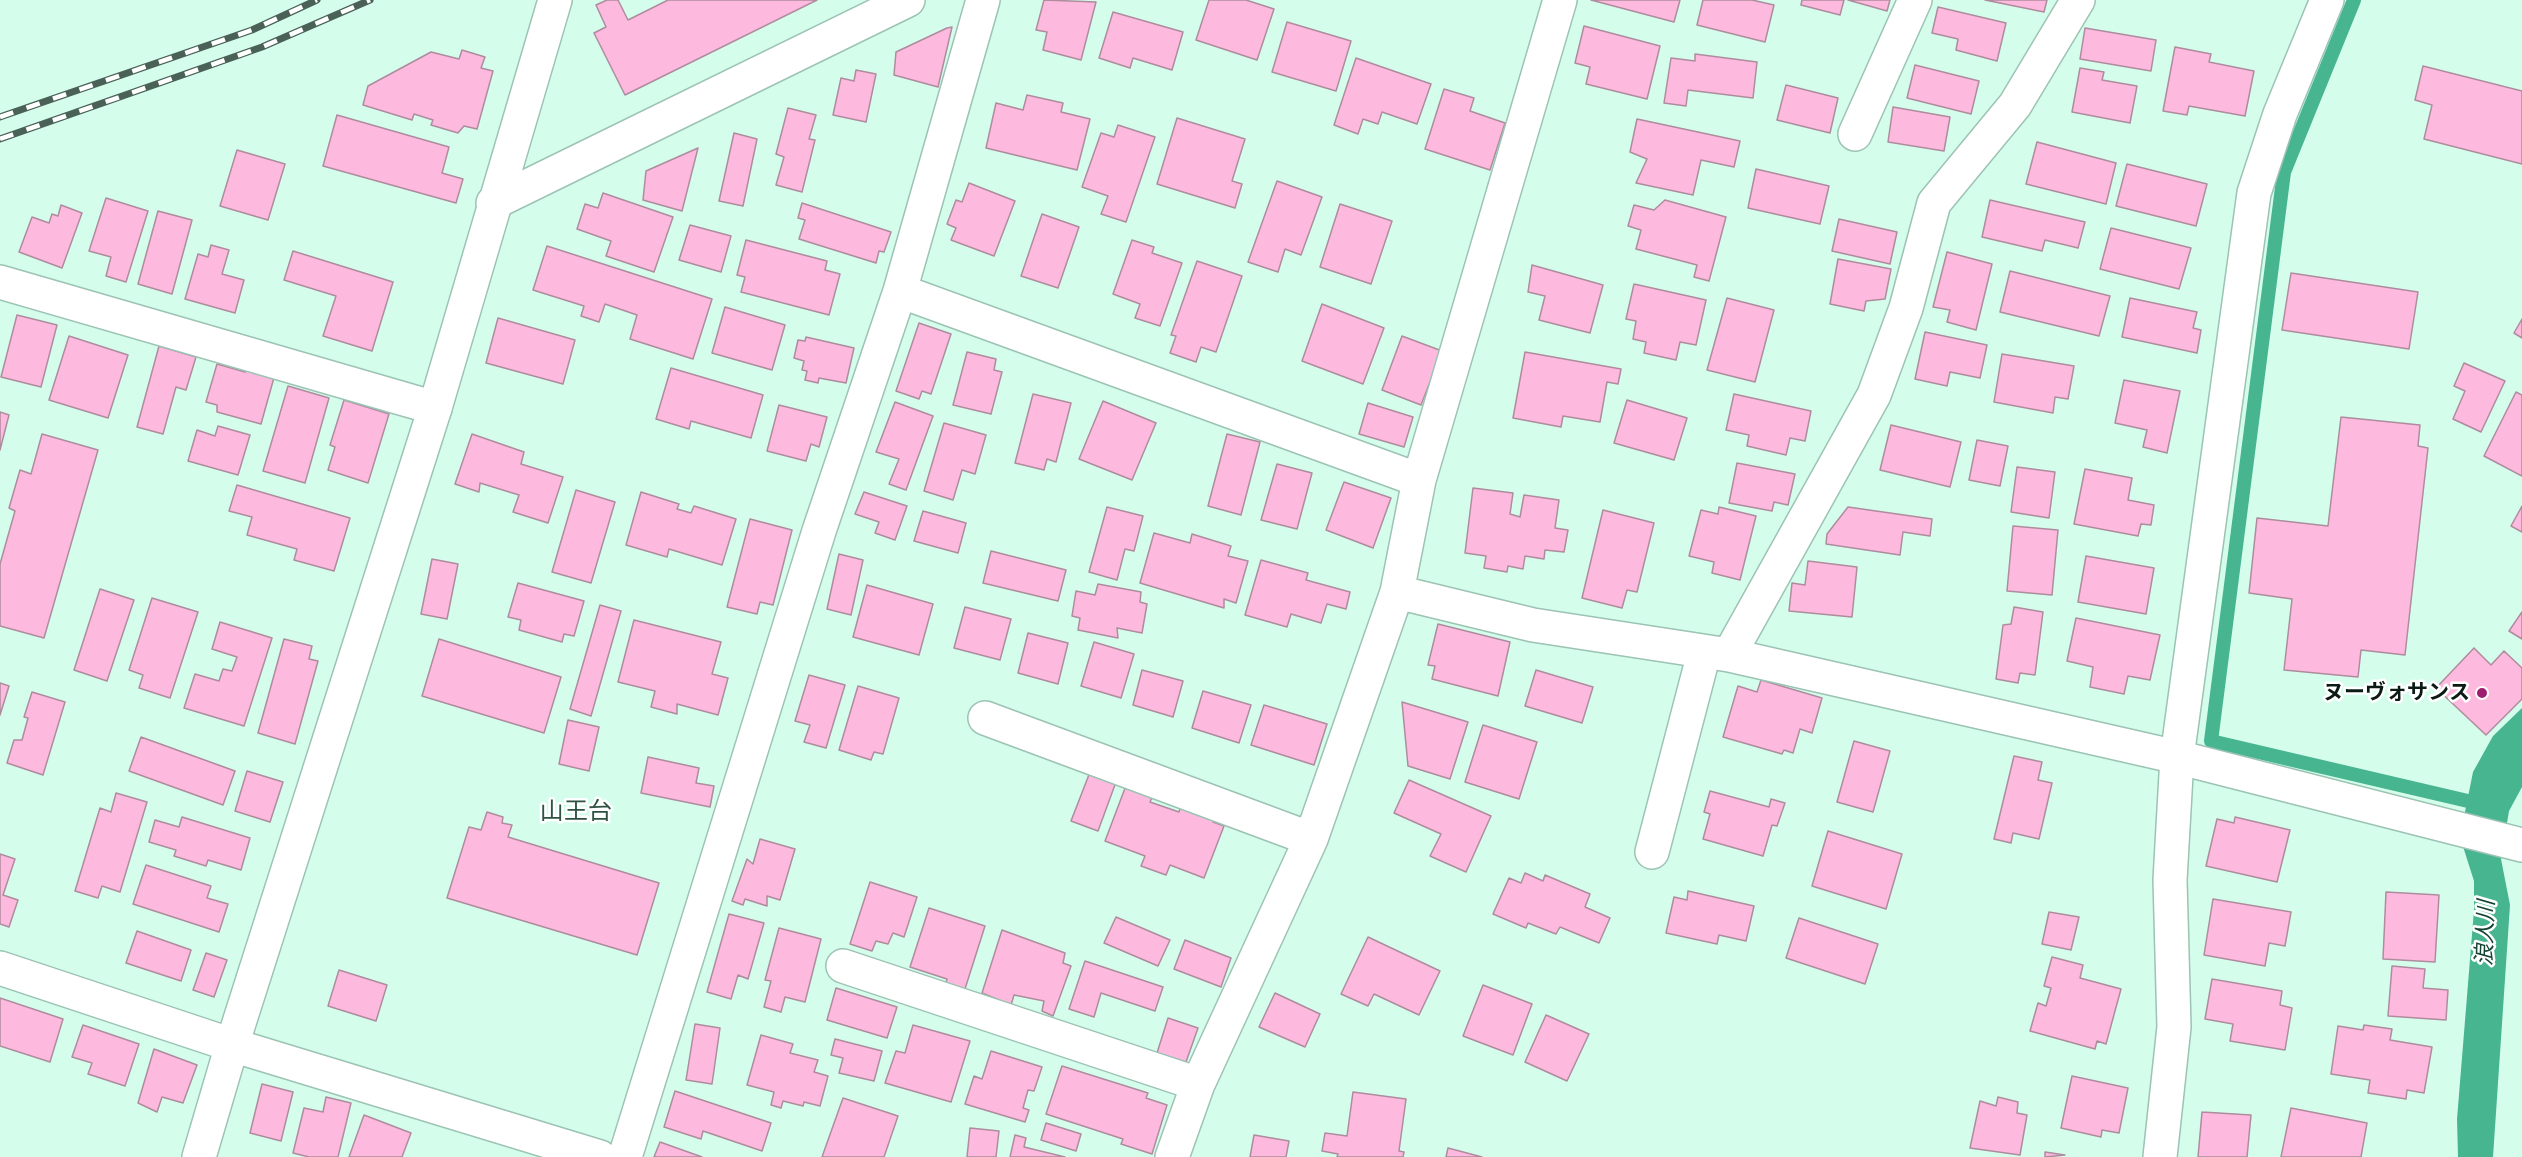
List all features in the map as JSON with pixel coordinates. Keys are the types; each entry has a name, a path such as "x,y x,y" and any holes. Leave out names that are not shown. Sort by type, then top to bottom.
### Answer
{"street":[{"path":"200,1157 232,1045 435,408 493,203 555,0"},
{"path":"493,203 908,0"},
{"path":"625,1157 819,531 900,291 983,0"},
{"path":"1172,1157 1198,1084 1311,839 1397,592 1419,480 1560,0"},
{"path":"1855,134 1915,0"},
{"path":"1652,852 1716,654 1874,395 1906,308 1935,203 2016,105 2078,0"},
{"path":"2160,1157 2174,1027 2170,880 2177,758 2254,192 2280,114 2327,0"},
{"path":"0,282 435,408"},
{"path":"900,291 1419,480"},
{"path":"1397,592 1533,625 1640,640 1716,654 2177,758 2522,845"},
{"path":"985,718 1311,839"},
{"path":"843,966 1198,1084"},
{"path":"0,968 232,1045 600,1157"}],"water":[{"name":"浪人川","path":"2522,708 2522,787 2509,811 2501,859 2510,905 2493,1157 2458,1157 2457,1119 2474,910 2474,881 2460,837 2473,772 2493,736"}],"building":[{"path":"607,0 618,0 628,20 668,0 817,0 625,95 594,33 606,27 596,5"},
{"path":"1044,0 1096,2 1081,60 1043,50 1047,32 1036,30"},
{"path":"1209,0 1246,0 1274,9 1257,60 1196,40"},
{"path":"1591,0 1680,0 1674,22"},
{"path":"1703,0 1752,0 1774,5 1765,42 1697,25"},
{"path":"1802,0 1844,0 1840,15 1801,5"},
{"path":"1848,0 1890,0 1887,11"},
{"path":"1985,0 2047,0 2044,12"},
{"path":"1938,7 2006,23 1997,61 1956,50 1958,39 1932,33"},
{"path":"1113,12 1183,32 1172,70 1133,58 1130,68 1099,58"},
{"path":"1287,22 1351,41 1336,91 1272,72"},
{"path":"1584,26 1660,46 1647,99 1586,84 1590,67 1575,63"},
{"path":"952,27 938,87 894,75 896,52"},
{"path":"2085,28 2156,40 2151,71 2080,59"},
{"path":"2175,47 2211,54 2209,62 2254,71 2245,116 2189,106 2187,115 2163,111"},
{"path":"462,50 485,57 481,68 493,71 477,129 464,126 458,133 431,125 433,120 414,114 412,120 363,105 368,86 431,52 459,59"},
{"path":"1695,54 1757,62 1753,98 1688,90 1686,106 1664,103 1671,58 1695,61"},
{"path":"1356,58 1431,84 1417,124 1382,112 1378,124 1363,119 1358,134 1334,125"},
{"path":"1915,65 1979,81 1971,114 1907,98"},
{"path":"2423,66 2522,91 2522,164 2424,139 2432,105 2415,100"},
{"path":"2080,68 2104,72 2102,80 2137,86 2130,123 2072,112"},
{"path":"856,70 876,74 866,122 833,115 841,78 854,81"},
{"path":"1786,85 1838,98 1830,133 1777,120"},
{"path":"1444,89 1474,98 1470,111 1505,123 1490,170 1425,149"},
{"path":"1027,95 1063,103 1061,112 1090,119 1077,170 986,148 996,103 1023,110"},
{"path":"1893,107 1950,117 1944,151 1888,142"},
{"path":"788,108 816,115 809,139 815,140 802,192 776,185 784,157 776,154"},
{"path":"337,115 449,147 442,173 463,179 456,203 323,166"},
{"path":"1177,118 1245,139 1232,181 1242,184 1235,208 1157,184"},
{"path":"1637,119 1740,141 1734,167 1701,160 1693,195 1636,183 1647,159 1630,152"},
{"path":"1118,125 1155,137 1126,222 1101,214 1108,196 1082,187 1101,133 1114,137"},
{"path":"734,133 757,139 743,206 719,201"},
{"path":"2037,142 2116,163 2106,204 2026,184"},
{"path":"698,148 682,211 643,200 646,171"},
{"path":"237,150 285,164 268,220 220,206"},
{"path":"2127,164 2207,184 2196,226 2116,206"},
{"path":"1756,169 1829,186 1820,224 1748,208"},
{"path":"1277,181 1322,197 1301,255 1285,249 1278,272 1248,262"},
{"path":"969,183 1015,201 994,256 951,240 956,228 947,224 956,200 962,202"},
{"path":"603,193 673,217 654,272 606,256 611,241 577,229 585,204 598,208"},
{"path":"106,198 148,211 126,282 106,276 111,257 89,251"},
{"path":"1665,200 1726,217 1709,281 1694,277 1697,265 1636,249 1641,230 1628,226 1634,205 1654,210"},
{"path":"1990,200 2085,222 2078,248 2045,240 2042,251 1982,237"},
{"path":"802,203 891,232 884,252 879,251 876,263 799,239 805,220 798,218"},
{"path":"1340,204 1392,221 1371,284 1320,267"},
{"path":"61,205 82,213 62,268 19,252 32,217 49,223 52,214 58,216"},
{"path":"158,211 192,220 172,294 138,284"},
{"path":"1042,214 1079,227 1058,288 1021,276"},
{"path":"1839,219 1897,232 1890,264 1832,251"},
{"path":"690,225 731,236 721,272 679,260"},
{"path":"2111,228 2191,248 2179,289 2100,269"},
{"path":"746,240 827,261 825,270 840,274 829,315 741,292 745,277 737,275"},
{"path":"1132,240 1154,247 1152,253 1182,263 1160,326 1135,318 1140,304 1113,294"},
{"path":"211,245 229,250 222,274 244,280 235,313 185,299 198,254 208,257"},
{"path":"547,246 712,299 693,359 630,339 637,315 605,304 599,322 581,316 584,306 533,290"},
{"path":"293,251 393,282 372,351 323,336 336,296 284,280"},
{"path":"1947,252 1992,264 1976,330 1947,322 1950,310 1933,307"},
{"path":"1838,259 1891,269 1885,299 1866,301 1864,311 1830,304"},
{"path":"1197,261 1242,276 1216,352 1201,347 1196,362 1170,353 1176,336 1171,335"},
{"path":"1532,265 1603,285 1590,333 1539,320 1545,296 1528,292"},
{"path":"2010,271 2110,296 2099,336 2000,312"},
{"path":"2291,273 2418,292 2409,349 2282,330"},
{"path":"1634,284 1706,300 1696,345 1680,342 1676,360 1644,353 1646,342 1633,339 1636,321 1626,319"},
{"path":"1727,298 1774,310 1755,382 1707,370"},
{"path":"2130,298 2197,312 2193,328 2201,330 2197,353 2122,337"},
{"path":"1322,304 1384,328 1363,384 1302,361"},
{"path":"725,307 785,325 772,370 712,353"},
{"path":"17,315 57,325 41,387 1,377"},
{"path":"498,318 575,340 563,384 486,363"},
{"path":"2522,319 2522,338 2514,333"},
{"path":"919,323 951,334 931,394 922,391 919,399 896,391"},
{"path":"1925,332 1987,345 1980,378 1950,372 1947,386 1915,379"},
{"path":"69,336 128,355 108,418 49,400"},
{"path":"1402,336 1442,351 1421,405 1382,390"},
{"path":"806,337 854,348 846,383 819,378 818,383 805,380 807,371 802,370 804,361 794,358 798,340 805,341"},
{"path":"159,346 196,357 186,390 176,387 163,434 137,427"},
{"path":"967,352 996,359 994,370 1002,372 991,414 953,405"},
{"path":"1525,352 1621,369 1618,384 1607,382 1600,422 1563,416 1561,427 1513,418"},
{"path":"2002,354 2074,366 2068,399 2055,397 2053,413 1994,402"},
{"path":"2464,363 2505,381 2481,432 2453,419 2465,391 2454,386"},
{"path":"217,364 245,372 247,366 275,374 261,424 217,412 217,405 206,402"},
{"path":"671,368 763,395 751,438 691,421 689,429 656,419"},
{"path":"2124,380 2180,391 2167,453 2143,447 2147,430 2115,423"},
{"path":"288,386 329,398 305,483 263,471"},
{"path":"2516,392 2522,395 2522,476 2484,456"},
{"path":"1033,394 1071,403 1056,462 1047,459 1044,470 1015,463"},
{"path":"1734,394 1811,411 1805,441 1790,438 1786,455 1747,446 1749,435 1726,430"},
{"path":"344,400 389,414 368,483 328,470 335,447 330,445"},
{"path":"1627,400 1687,418 1674,460 1614,443"},
{"path":"1103,401 1156,423 1132,480 1079,459"},
{"path":"895,402 933,416 906,490 889,484 899,459 876,452"},
{"path":"1368,403 1413,417 1404,447 1359,434"},
{"path":"779,405 827,417 819,447 811,444 806,461 767,451"},
{"path":"0,412 9,415 0,450"},
{"path":"2341,417 2420,425 2418,446 2428,448 2405,655 2361,650 2358,677 2284,670 2292,599 2249,593 2257,518 2328,526"},
{"path":"944,423 986,435 975,474 962,470 953,500 924,491"},
{"path":"1891,425 1961,442 1950,487 1880,470"},
{"path":"218,426 250,435 238,475 188,461 197,430 215,436"},
{"path":"42,434 98,450 44,638 0,626 0,564 15,511 9,508 20,470 31,474"},
{"path":"472,434 524,452 521,464 563,477 548,523 513,512 519,495 480,483 479,492 455,484"},
{"path":"1227,434 1260,442 1241,515 1208,506"},
{"path":"1977,440 2008,446 2000,486 1969,480"},
{"path":"1737,463 1795,474 1788,505 1774,502 1772,511 1729,503"},
{"path":"1277,464 1312,473 1297,529 1261,520"},
{"path":"2017,467 2055,472 2049,518 2011,512"},
{"path":"2085,469 2132,478 2128,500 2154,505 2151,525 2141,524 2138,536 2074,524"},
{"path":"1344,482 1391,498 1373,548 1326,530"},
{"path":"237,485 350,518 334,571 294,560 297,549 247,535 252,517 229,511"},
{"path":"1473,488 1513,493 1510,514 1520,517 1524,495 1559,500 1555,528 1568,530 1564,552 1545,550 1544,559 1525,556 1523,569 1508,566 1507,572 1484,568 1486,556 1465,553"},
{"path":"576,490 615,502 591,583 552,572"},
{"path":"641,492 679,504 677,509 691,513 694,506 736,519 722,565 669,549 667,557 626,545"},
{"path":"864,492 907,506 895,540 875,533 879,522 855,514"},
{"path":"2522,506 2522,532 2511,526"},
{"path":"1107,507 1143,516 1134,551 1125,549 1117,580 1089,572"},
{"path":"1719,507 1756,516 1740,580 1712,573 1714,562 1689,556 1701,510 1718,514"},
{"path":"1848,507 1932,519 1930,536 1903,532 1900,555 1826,544 1827,534"},
{"path":"1603,510 1654,523 1637,592 1627,590 1622,608 1582,598"},
{"path":"923,511 966,523 958,553 914,541"},
{"path":"750,519 792,530 773,605 760,602 757,614 727,607"},
{"path":"2013,526 2058,530 2052,595 2007,591"},
{"path":"1154,533 1190,543 1192,534 1231,546 1228,556 1248,561 1236,603 1224,599 1224,608 1140,583"},
{"path":"991,551 1066,570 1058,601 983,583"},
{"path":"839,554 863,560 851,615 827,609"},
{"path":"2086,556 2154,568 2146,614 2078,602"},
{"path":"432,559 458,564 447,619 421,614"},
{"path":"1261,560 1308,573 1306,580 1350,592 1346,609 1327,604 1321,623 1291,614 1287,627 1245,615"},
{"path":"1808,561 1857,567 1852,617 1789,611 1792,583 1805,585"},
{"path":"518,583 584,601 574,636 564,634 562,642 519,630 521,620 508,617"},
{"path":"1098,584 1141,592 1140,602 1147,604 1142,633 1117,628 1118,638 1078,630 1080,618 1072,616 1076,591 1095,595"},
{"path":"867,585 933,604 919,655 853,637"},
{"path":"100,589 134,600 107,681 74,670"},
{"path":"152,598 198,612 170,698 139,688 143,675 129,670"},
{"path":"600,605 621,611 591,716 570,709"},
{"path":"965,607 1011,619 1000,660 954,648"},
{"path":"2014,607 2043,612 2035,675 2020,673 2018,683 1996,679 2003,625 2011,624"},
{"path":"2522,612 2522,639 2509,631"},
{"path":"2076,618 2160,635 2150,680 2128,676 2124,694 2090,687 2093,667 2067,661"},
{"path":"634,620 721,642 712,674 728,678 718,715 677,704 677,714 651,707 655,691 618,682"},
{"path":"220,622 272,638 244,726 184,708 195,674 219,681 223,669 232,671 237,657 212,649"},
{"path":"1438,624 1510,642 1498,696 1432,679 1435,666 1428,665"},
{"path":"1028,633 1068,643 1058,684 1018,673"},
{"path":"284,639 312,646 309,659 318,661 295,744 258,733"},
{"path":"439,639 561,677 544,733 422,696"},
{"path":"1094,642 1134,654 1121,698 1081,686"},
{"name":"ヌーヴォサンス","path":"2474,648 2491,665 2504,651 2522,668 2522,699 2486,735 2436,688"},
{"path":"1142,670 1183,681 1173,717 1133,705"},
{"path":"1536,670 1593,687 1582,723 1525,706"},
{"path":"809,675 845,685 826,748 804,742 810,725 795,721"},
{"path":"1761,680 1822,698 1812,733 1800,729 1793,753 1784,750 1782,754 1723,737 1738,686 1757,692"},
{"path":"0,683 9,686 0,715"},
{"path":"858,686 899,698 883,754 874,752 871,760 839,750"},
{"path":"1203,691 1251,705 1239,743 1192,728"},
{"path":"32,692 65,702 43,775 7,763 14,740 22,740 28,718 24,717"},
{"path":"1402,702 1468,722 1450,779 1408,766"},
{"path":"1264,705 1327,724 1314,765 1251,745"},
{"path":"568,720 599,727 589,771 559,764"},
{"path":"1483,725 1537,742 1519,799 1465,782"},
{"path":"141,737 235,771 223,805 129,771"},
{"path":"1854,741 1890,751 1873,812 1837,802"},
{"path":"2014,756 2042,762 2038,780 2052,783 2039,839 2013,833 2011,843 1994,839"},
{"path":"648,757 699,768 696,783 714,786 710,807 641,793"},
{"path":"247,771 283,782 270,822 235,811"},
{"path":"1090,772 1116,782 1098,831 1071,821"},
{"path":"1409,780 1491,816 1466,872 1430,856 1441,834 1394,813"},
{"path":"1127,783 1154,793 1150,802 1179,812 1182,802 1216,814 1213,822 1224,826 1204,878 1170,865 1166,875 1141,866 1145,856 1105,841"},
{"path":"1710,791 1769,807 1771,799 1785,803 1777,826 1772,825 1763,856 1703,839 1710,814 1704,812"},
{"path":"116,793 147,802 120,892 102,886 98,898 75,891 100,808 111,812"},
{"path":"487,812 503,817 502,823 512,825 508,837 659,883 637,955 447,898 469,827 481,830"},
{"path":"182,817 250,838 241,870 208,860 206,866 174,856 176,850 149,842 155,820 179,827"},
{"path":"2235,817 2290,830 2277,882 2206,866 2217,819 2234,823"},
{"path":"1828,831 1902,854 1886,909 1812,886"},
{"path":"760,839 795,849 780,900 767,896 767,906 745,899 743,905 732,901 747,859 753,864"},
{"path":"0,854 15,859 3,895 18,900 9,927 0,924"},
{"path":"146,865 211,886 207,898 228,904 219,932 133,904"},
{"path":"1525,873 1543,881 1545,875 1590,894 1585,907 1610,918 1599,943 1560,927 1556,934 1528,923 1526,928 1493,914 1509,878 1521,883"},
{"path":"870,882 917,897 904,937 893,933 888,944 876,941 872,951 850,944"},
{"path":"1688,891 1754,906 1746,941 1719,935 1717,944 1666,933 1674,897 1687,900"},
{"path":"2386,892 2439,895 2435,962 2383,959"},
{"path":"2213,899 2291,912 2285,946 2269,943 2265,966 2204,955"},
{"path":"929,908 985,926 964,992 945,986 947,979 910,967"},
{"path":"2049,912 2079,917 2071,950 2042,944"},
{"path":"729,914 764,923 748,979 738,975 731,999 707,992"},
{"path":"1116,917 1170,940 1158,966 1104,943"},
{"path":"1799,918 1878,944 1865,984 1786,958"},
{"path":"779,928 821,939 805,1002 785,997 781,1012 764,1007 771,981 765,980"},
{"path":"1002,930 1065,953 1063,963 1071,966 1053,1016 1042,1011 1044,1001 1014,995 1011,1005 982,993"},
{"path":"137,931 191,950 181,981 126,963"},
{"path":"1368,937 1440,971 1419,1015 1374,994 1368,1006 1341,994"},
{"path":"1185,940 1231,958 1221,987 1174,969"},
{"path":"206,953 227,960 214,997 193,990"},
{"path":"2052,957 2083,965 2080,978 2121,989 2106,1044 2097,1041 2095,1049 2030,1031 2038,1003 2046,1006 2051,988 2044,986"},
{"path":"1085,961 1163,987 1155,1011 1101,993 1094,1017 1069,1009"},
{"path":"2392,966 2425,969 2423,988 2448,990 2446,1020 2388,1016"},
{"path":"339,970 387,985 376,1021 328,1006"},
{"path":"2212,979 2282,991 2280,1005 2292,1008 2285,1050 2230,1041 2233,1024 2205,1019"},
{"path":"1483,985 1532,1004 1513,1055 1463,1036"},
{"path":"836,988 897,1007 887,1038 827,1020"},
{"path":"1275,993 1320,1014 1305,1047 1259,1027"},
{"path":"0,998 63,1019 50,1062 0,1046"},
{"path":"1546,1015 1589,1034 1567,1081 1525,1062"},
{"path":"1168,1018 1198,1028 1186,1062 1157,1053"},
{"path":"695,1024 720,1028 712,1084 686,1080"},
{"path":"83,1025 139,1044 125,1086 88,1074 92,1063 72,1057"},
{"path":"913,1025 970,1041 951,1102 885,1083 896,1051 905,1053"},
{"path":"2364,1025 2392,1029 2390,1040 2432,1047 2424,1093 2407,1090 2406,1099 2368,1093 2370,1080 2331,1074 2338,1026 2363,1030"},
{"path":"761,1035 793,1044 790,1053 818,1060 814,1072 828,1076 820,1106 804,1102 803,1106 783,1101 781,1108 771,1105 774,1092 747,1085"},
{"path":"835,1039 882,1051 874,1081 839,1073 843,1058 831,1055"},
{"path":"154,1049 197,1065 183,1103 162,1097 157,1112 138,1103"},
{"path":"991,1051 1042,1067 1034,1091 1028,1090 1023,1108 1029,1110 1025,1122 965,1104 974,1076 982,1079"},
{"path":"1062,1066 1148,1093 1146,1098 1167,1105 1152,1154 1121,1144 1123,1139 1046,1114"},
{"path":"2072,1076 2128,1088 2119,1133 2102,1130 2101,1137 2061,1128"},
{"path":"262,1084 293,1092 281,1141 250,1133"},
{"path":"675,1091 771,1123 762,1151 703,1131 701,1139 664,1127"},
{"path":"1353,1092 1406,1099 1399,1151 1404,1152 1403,1157 1337,1157 1338,1154 1322,1151 1325,1133 1347,1136"},
{"path":"326,1097 351,1103 338,1157 309,1157 293,1153 304,1108 323,1112"},
{"path":"1998,1097 2018,1102 2017,1113 2027,1115 2020,1155 1970,1148 1980,1101 1996,1106"},
{"path":"843,1098 898,1116 884,1157 822,1157"},
{"path":"2291,1108 2367,1123 2361,1157 2281,1157"},
{"path":"2202,1112 2251,1115 2247,1157 2198,1157"},
{"path":"364,1115 411,1133 402,1157 349,1157"},
{"path":"1046,1123 1081,1134 1076,1151 1041,1140"},
{"path":"970,1128 999,1131 996,1157 967,1157"},
{"path":"1015,1135 1026,1138 1024,1147 1065,1157 1010,1157"},
{"path":"1254,1135 1289,1141 1286,1157 1250,1157"},
{"path":"660,1142 702,1157 654,1157"},
{"path":"1448,1148 1482,1157 1446,1157"},
{"path":"2045,1152 2065,1155 2045,1157"}],"waterway":[{"path":"2354,0 2284,172 2211,741 2485,805"}],"railway":[{"path":"0,117 252,30 317,0"},
{"path":"0,139 262,47 370,0"}],"place":[{"name":"ヌーヴォサンス","path":"2482,693"}],"district":[{"name":"山王台","path":"576,812"}]}
